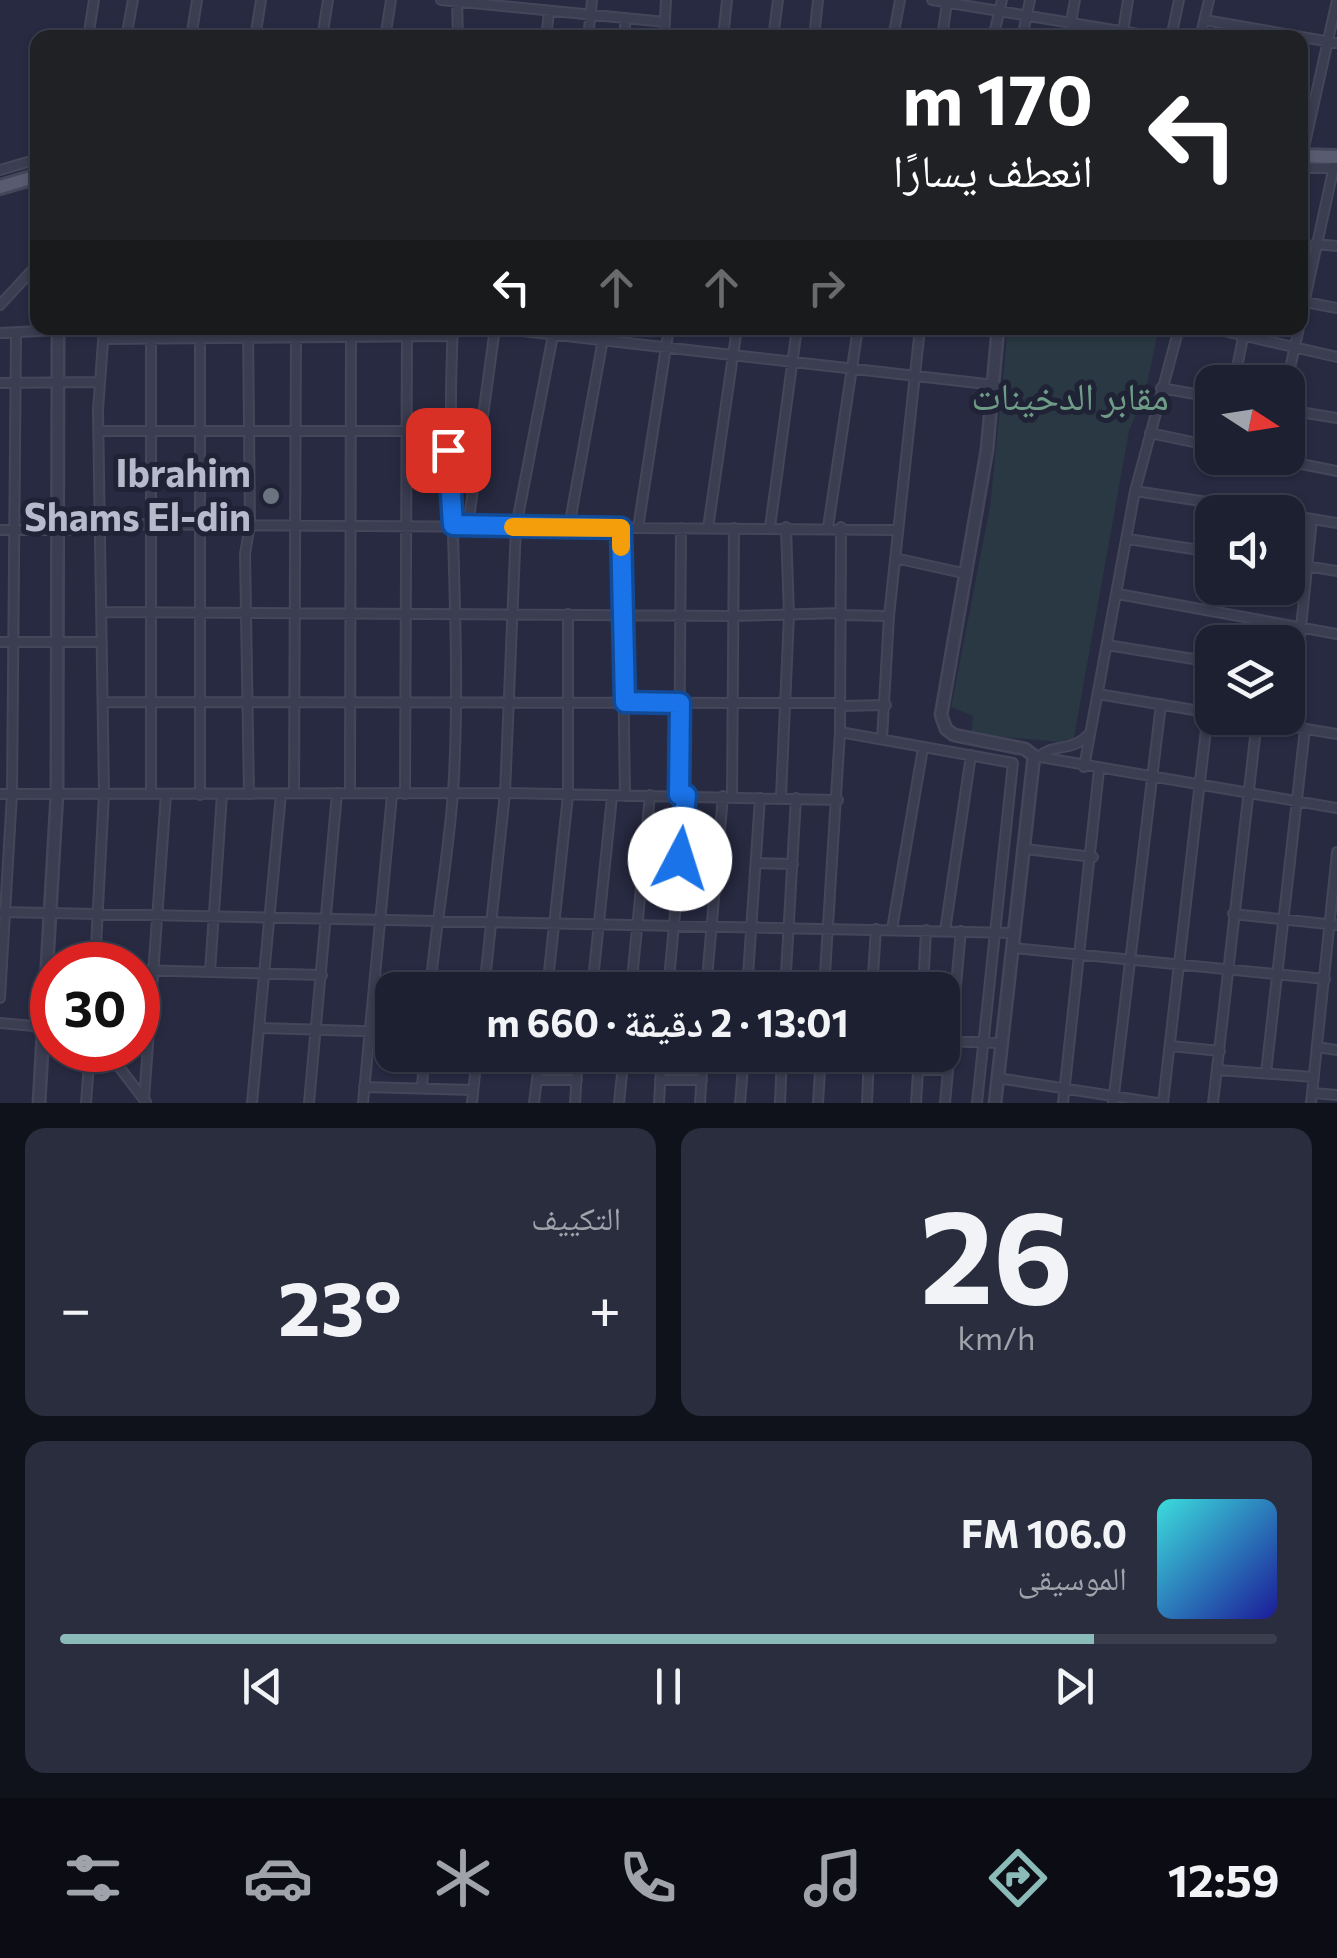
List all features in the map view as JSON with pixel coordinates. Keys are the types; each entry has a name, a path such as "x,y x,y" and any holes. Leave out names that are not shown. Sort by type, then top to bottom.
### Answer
{"main road":[{"path":"1308,150 1337,148"},
{"path":"1308,153 1335,162"},
{"path":"0,178 30,169"},
{"path":"0,187 30,178"}],"street":[{"path":"89,30 94,0"},
{"path":"127,30 133,0"},
{"path":"192,30 197,0"},
{"path":"256,30 260,0"},
{"path":"323,30 328,0"},
{"path":"386,30 391,0"},
{"path":"441,0 664,22"},
{"path":"588,30 592,0"},
{"path":"664,30 666,0"},
{"path":"724,30 727,0"},
{"path":"774,30 778,0"},
{"path":"815,30 818,0"},
{"path":"894,30 900,0"},
{"path":"932,0 1001,4 1105,30"},
{"path":"1024,30 1030,0"},
{"path":"1070,30 1074,0"},
{"path":"1123,30 1128,0"},
{"path":"1173,30 1179,0"},
{"path":"1202,30 1209,0"},
{"path":"1308,126 1332,42 1337,0"},
{"path":"457,1 458,30"},
{"path":"944,30 951,1"},
{"path":"995,30 1001,4"},
{"path":"547,30 549,12"},
{"path":"625,30 626,19"},
{"path":"1205,20 1263,30"},
{"path":"0,170 30,161"},
{"path":"1308,167 1335,162 1308,280"},
{"path":"1316,244 1337,246"},
{"path":"0,305 30,273"},
{"path":"1308,303 1337,308"},
{"path":"0,334 30,332"},
{"path":"0,998 12,794 16,333"},
{"path":"52,942 57,794 58,335"},
{"path":"96,942 104,794 99,382 104,338 132,335"},
{"path":"151,335 151,794"},
{"path":"200,335 200,795"},
{"path":"248,335 250,524 245,551 250,794"},
{"path":"272,335 430,335"},
{"path":"432,972 452,793 453,525 448,450 452,432 453,335"},
{"path":"468,526 495,335"},
{"path":"486,972 505,793 516,527 547,335"},
{"path":"566,335 994,385"},
{"path":"568,527 604,335"},
{"path":"638,528 668,335"},
{"path":"708,528 736,335"},
{"path":"770,526 797,335"},
{"path":"828,527 857,335"},
{"path":"882,739 889,616 919,335"},
{"path":"998,335 967,574 941,715 944,725 954,735 1100,770 1337,808"},
{"path":"1084,766 1136,491 1177,335"},
{"path":"1237,365 1243,335"},
{"path":"1253,335 1337,357"},
{"path":"1290,365 1297,335"},
{"path":"294,794 298,612 296,338"},
{"path":"350,793 351,338"},
{"path":"405,794 403,525 407,338"},
{"path":"0,383 99,382"},
{"path":"1162,388 1195,394"},
{"path":"1305,413 1337,418"},
{"path":"101,431 452,432"},
{"path":"1150,433 1195,442"},
{"path":"448,450 479,454"},
{"path":"1305,465 1337,471"},
{"path":"1136,491 1195,500"},
{"path":"1305,518 1337,523"},
{"path":"1301,625 1312,519"},
{"path":"0,530 297,523 898,530"},
{"path":"781,797 789,615 786,526"},
{"path":"825,972 838,800 841,527"},
{"path":"621,528 625,796"},
{"path":"670,972 682,795 681,528"},
{"path":"707,972 734,702 734,528"},
{"path":"1128,540 1195,550"},
{"path":"896,558 967,574"},
{"path":"1305,566 1337,571"},
{"path":"1118,594 1290,625"},
{"path":"102,612 889,616"},
{"path":"549,972 568,796 568,614"},
{"path":"1305,628 1337,634"},
{"path":"0,642 102,642"},
{"path":"1107,646 1195,659"},
{"path":"1098,694 1195,710"},
{"path":"103,702 886,705"},
{"path":"1114,1099 1161,704"},
{"path":"1266,1073 1306,728 1337,734"},
{"path":"840,732 1013,763 977,1103"},
{"path":"995,1103 1037,756 1044,751 1074,747 1090,733"},
{"path":"998,1078 1114,1099 1160,1103 1171,1046 1207,735"},
{"path":"1213,1103 1255,735"},
{"path":"892,929 923,748"},
{"path":"945,930 970,755"},
{"path":"1063,1103 1100,770"},
{"path":"308,1103 338,793"},
{"path":"0,794 505,793 838,800"},
{"path":"156,942 166,794"},
{"path":"210,972 222,794"},
{"path":"252,1103 281,794"},
{"path":"363,1103 392,794"},
{"path":"632,972 650,795"},
{"path":"594,972 612,796"},
{"path":"747,972 760,798"},
{"path":"786,972 796,798"},
{"path":"1025,848 1092,858"},
{"path":"1337,852 1333,925 1312,1098 1337,1095"},
{"path":"756,863 792,864"},
{"path":"4,912 1015,932"},
{"path":"1233,914 1333,925"},
{"path":"873,972 876,929"},
{"path":"924,972 926,930"},
{"path":"955,972 961,931"},
{"path":"1013,948 1324,979"},
{"path":"160,970 322,975"},
{"path":"0,1023 30,1023"},
{"path":"262,1028 375,1031"},
{"path":"960,1041 1002,1043"},
{"path":"1171,1046 1220,1051"},
{"path":"1317,1047 1337,1050"},
{"path":"1218,1070 1314,1077"},
{"path":"39,1103 42,1072"},
{"path":"86,1103 88,1072"},
{"path":"123,1072 146,1102"},
{"path":"146,1102 147,1072"},
{"path":"422,1088 423,1072"},
{"path":"472,1103 476,1072"},
{"path":"534,1103 538,1072"},
{"path":"575,1103 577,1072"},
{"path":"619,1103 622,1072"},
{"path":"659,1103 661,1072"},
{"path":"700,1103 702,1072"},
{"path":"740,1103 743,1072"},
{"path":"780,1103 781,1072"},
{"path":"818,1103 820,1072"},
{"path":"867,1103 868,1072"},
{"path":"916,1103 918,1072"},
{"path":"945,1103 946,1072"},
{"path":"537,1080 577,1080"},
{"path":"660,1080 702,1080"},
{"path":"364,1087 474,1090"}],"green space":[{"name":"مقابر الدخينات","path":"1007,335 1157,335 1145,393 1129,431 1073,743 971,734 973,716 951,707 990,506"}],"slow traffic":[{"path":"513,527 621,528 621,547"}],"place":[{"name":"Ibrahim Shams El-din","path":"271,496"}],"route":[{"path":"448,450 453,525 621,528 625,702 680,703 679,795 686,795 680,859"}]}
